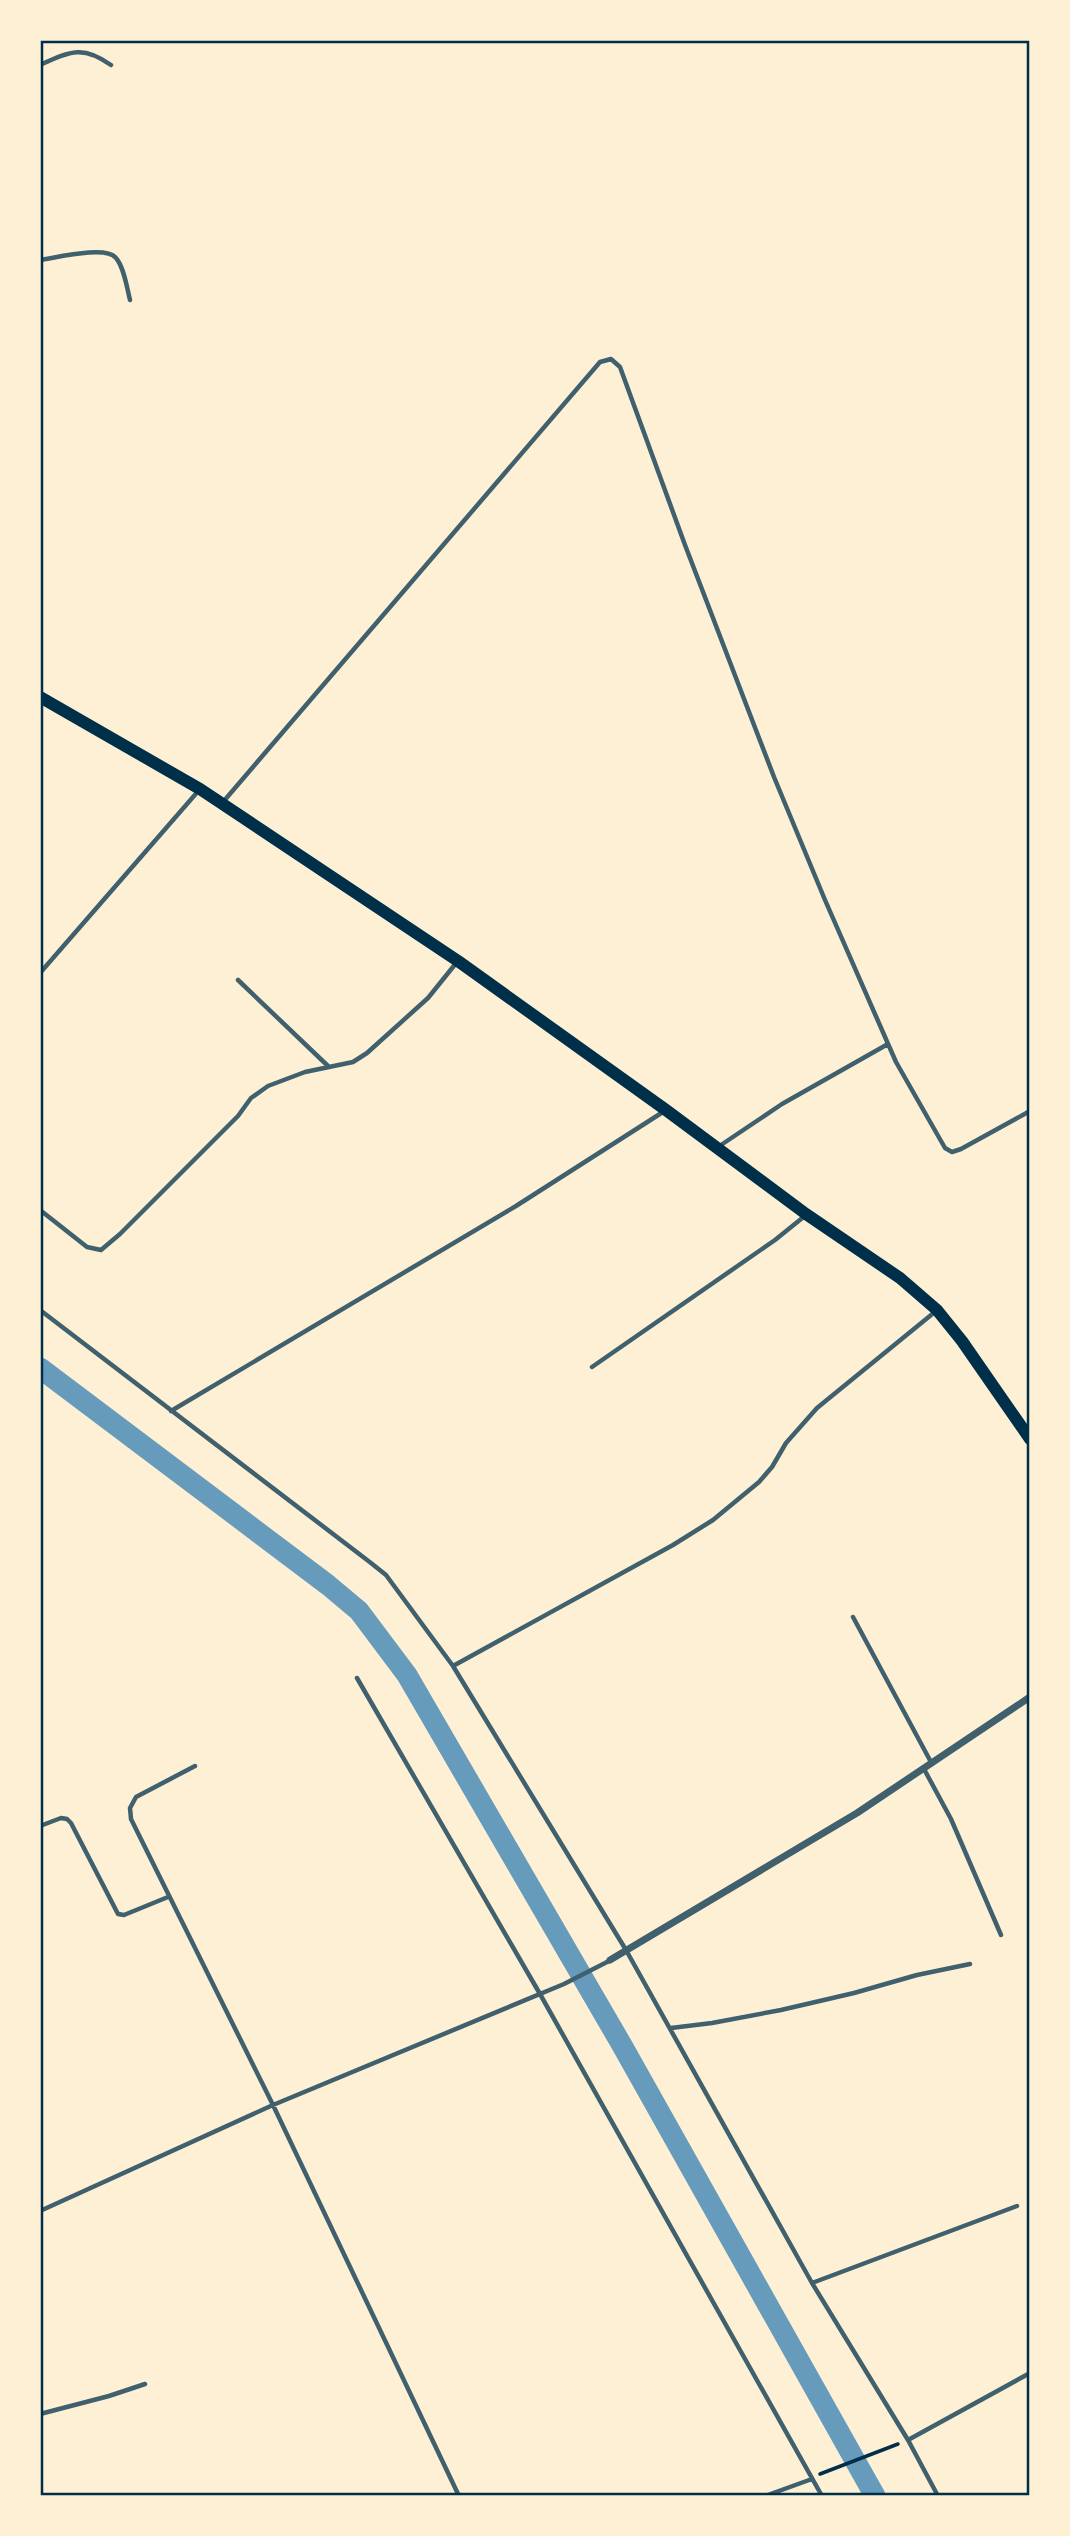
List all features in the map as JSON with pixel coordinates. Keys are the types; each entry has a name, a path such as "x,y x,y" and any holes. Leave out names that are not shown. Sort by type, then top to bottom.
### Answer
{"main road":[{"path":"40,697 200,789 458,961 806,1214 900,1278 937,1310 962,1341 1030,1439"}],"street":[{"path":"610,1960 793,1853 928,1767 1030,1697"}],"lane":[{"path":"40,65 74,52 93,52 111,65"},
{"path":"40,260 109,253 117,258 130,300"},
{"path":"222,803 600,362 611,359 620,367 774,777 896,1062 945,1147 952,1152 1030,1111"},
{"path":"40,973 200,789"},
{"path":"40,1210 86,1247 101,1250 239,1116 251,1098 268,1086 353,1062 367,1053 428,998 458,961"},
{"path":"238,980 329,1067"},
{"path":"717,1148 782,1104 888,1044"},
{"path":"171,1411 516,1206 666,1110"},
{"path":"592,1367 775,1240 806,1214"},
{"path":"40,1310 386,1574 453,1666 626,1950 812,2283 908,2440 938,2496"},
{"path":"453,1666 652,1557 713,1520 760,1482 786,1443 817,1408 937,1310"},
{"path":"853,1618 928,1767 1001,1935"},
{"path":"357,1678 540,1994 822,2496"},
{"path":"195,1766 136,1797 130,1808 131,1819 273,2105 459,2496"},
{"path":"40,1826 61,1818 71,1823 118,1914 124,1915 168,1897"},
{"path":"40,2211 273,2105 564,1984 610,1960"},
{"path":"671,2028 781,2010 970,1964"},
{"path":"812,2283 1017,2206"},
{"path":"908,2440 1030,2373"},
{"path":"40,2414 145,2384"},
{"path":"765,2496 812,2479"}],"path":[{"path":"823,2473 894,2446"}],"waterway":[{"path":"40,1368 328,1585 359,1611 407,1675 623,2047 875,2496"}]}
